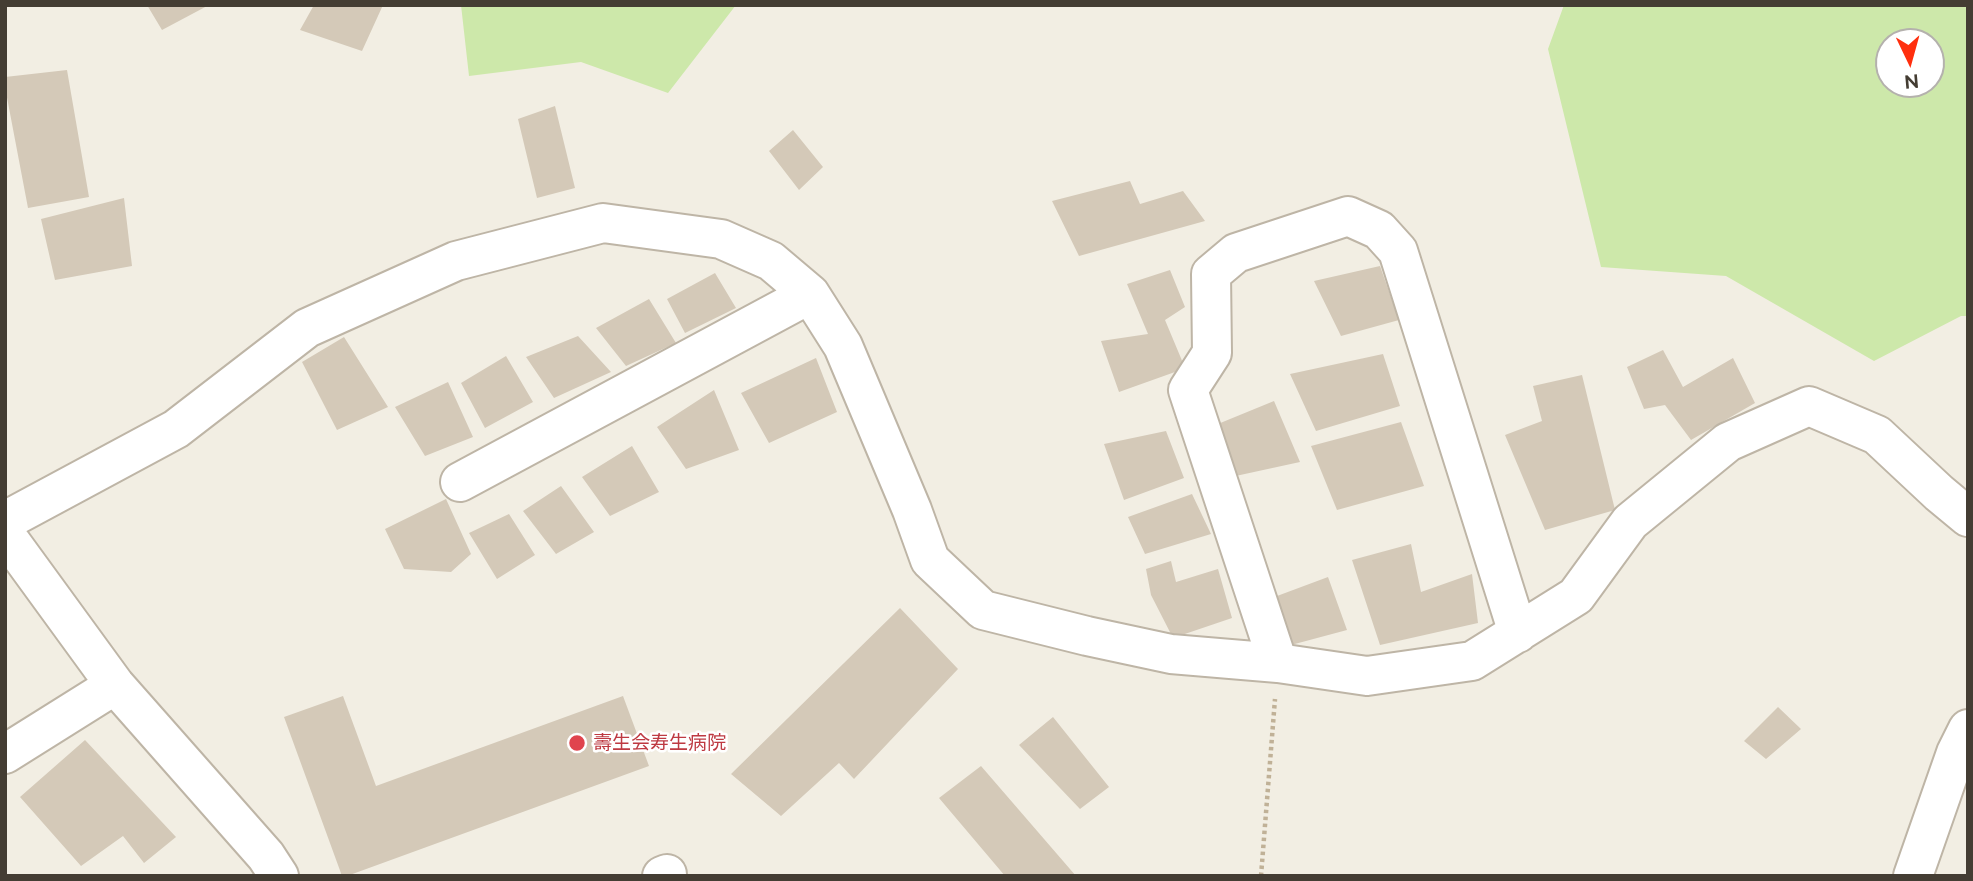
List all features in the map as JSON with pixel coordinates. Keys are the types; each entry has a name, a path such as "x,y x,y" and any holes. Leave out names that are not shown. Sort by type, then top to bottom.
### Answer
{"street":[{"path":"1278,663 1188,390 1212,353 1211,274 1236,253 1348,216 1379,230 1398,251 1518,633"},
{"path":"5,521 176,429 307,328 456,261 603,223 721,239 771,261 810,295 843,346 912,510 930,560 983,610 1087,636 1171,654 1278,663 1367,676 1472,661 1576,596 1630,522 1728,442 1809,406 1877,435 1968,517"},
{"path":"460,482 810,295"},
{"path":"5,534 115,685 265,856 279,876"},
{"path":"5,754 115,685"},
{"path":"1913,876 1956,753 1968,729"}],"path":[{"path":"1261,876 1278,663"}],"green space":[{"path":"461,5 736,5 668,93 581,62 469,76"},
{"path":"1564,5 1968,5 1968,316 1961,316 1874,361 1726,276 1601,267 1548,49"}],"building":[{"path":"147,5 209,5 162,30"},
{"path":"314,5 383,5 362,51 300,30"},
{"path":"67,70 89,197 28,208 5,77"},
{"path":"555,106 575,188 537,198 518,119"},
{"path":"793,130 823,167 799,190 769,151"},
{"path":"1130,181 1140,204 1183,191 1205,221 1079,256 1052,201"},
{"path":"124,198 132,266 55,280 41,219"},
{"path":"1380,266 1399,320 1341,336 1314,281"},
{"path":"1170,270 1185,307 1165,320 1183,363 1175,372 1119,392 1101,341 1148,334 1127,284"},
{"path":"715,273 736,308 685,333 667,299"},
{"path":"649,299 676,343 626,366 596,328"},
{"path":"578,336 611,372 554,398 526,357"},
{"path":"344,337 388,407 337,430 302,362"},
{"path":"1663,350 1683,387 1733,358 1755,403 1691,440 1665,405 1644,409 1627,367"},
{"path":"1383,354 1400,406 1316,431 1290,374"},
{"path":"506,356 533,402 485,428 461,383"},
{"path":"816,358 837,412 769,443 741,393"},
{"path":"1582,375 1615,510 1545,530 1505,435 1542,421 1533,386"},
{"path":"448,382 473,437 425,456 395,407"},
{"path":"714,390 739,450 686,469 657,427"},
{"path":"1274,401 1300,462 1231,477 1213,426"},
{"path":"1401,422 1424,486 1337,510 1311,446"},
{"path":"1166,431 1184,478 1124,500 1104,444"},
{"path":"632,446 659,492 610,516 582,477"},
{"path":"561,486 594,532 556,554 523,511"},
{"path":"1192,494 1211,534 1145,554 1128,517"},
{"path":"446,499 471,554 451,572 404,569 385,529"},
{"path":"509,514 535,555 497,579 469,533"},
{"path":"1411,544 1421,592 1472,574 1478,623 1380,645 1352,560"},
{"path":"1171,561 1176,582 1218,569 1232,618 1173,638 1151,595 1146,569"},
{"path":"1328,577 1347,630 1291,645 1269,599"},
{"path":"900,608 958,669 854,779 839,763 781,816 731,774"},
{"path":"343,696 376,786 623,696 649,766 342,876 284,717"},
{"path":"1778,707 1801,729 1766,759 1744,741"},
{"path":"1053,717 1109,787 1080,809 1019,745"},
{"path":"85,740 176,837 144,863 123,836 81,866 20,797"},
{"path":"981,766 1076,876 1005,876 939,798"}],"place":[{"name":"壽生会寿生病院","path":"577,743"}]}
